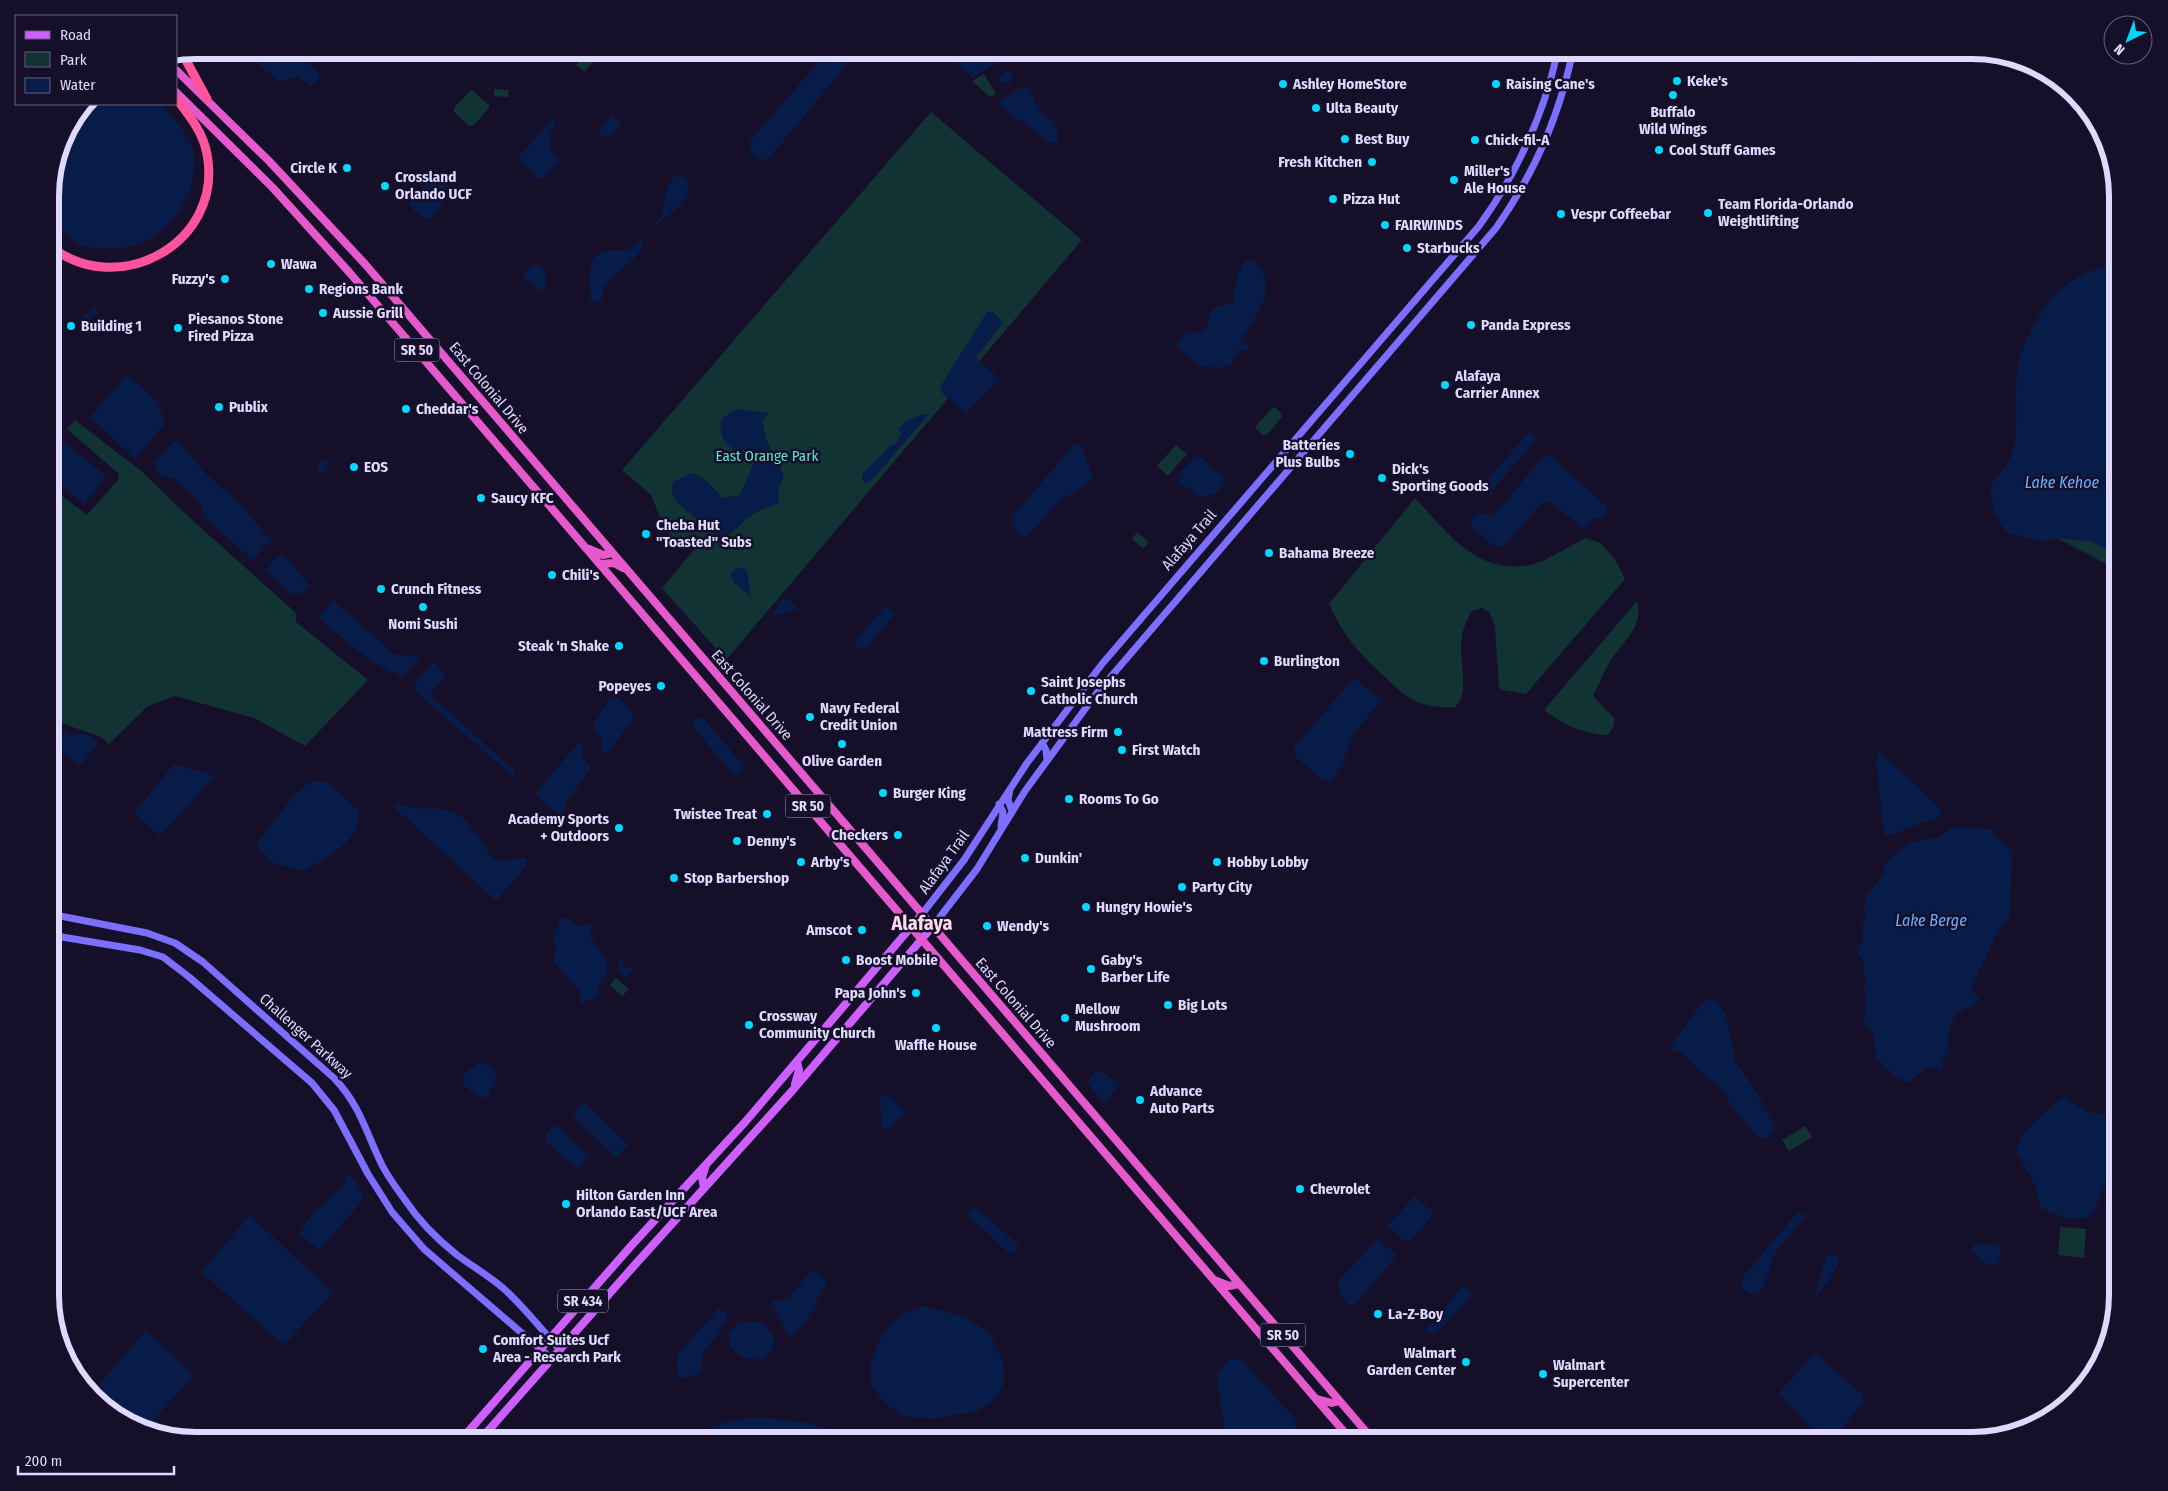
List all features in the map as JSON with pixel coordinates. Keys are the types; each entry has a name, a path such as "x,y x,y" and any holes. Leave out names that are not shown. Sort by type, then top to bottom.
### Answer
{"highway":[{"path":"186,60 208,99"},
{"name":"East Colonial Drive","path":"178,72 208,99 342,238 1366,1432"},
{"name":"East Colonial Drive","path":"178,94 266,181 323,242 1344,1432"},
{"path":"59,252 68,258 100,268 124,267 141,264 160,255 184,235 198,216 206,194 208,161 199,131 178,101"},
{"path":"585,547 603,555 612,553"},
{"path":"600,564 614,564 627,570"},
{"path":"1213,1279 1229,1286 1239,1284"},
{"path":"1315,1398 1323,1402 1339,1401"}],"main road":[{"name":"Alafaya Trail","path":"468,1432 797,1062 912,927 959,867 1010,786 1124,637 1479,226 1512,176 1541,114 1556,59"},
{"name":"Alafaya Trail","path":"487,1432 690,1202 792,1091 933,926 977,869 1012,811 1096,694 1486,242 1525,185 1554,121 1571,59"},
{"path":"1042,743 1046,750 1047,760"},
{"path":"1010,786 1008,800 1012,811"},
{"path":"999,804 1003,812 1001,829"},
{"name":"Challenger Parkway","path":"59,916 147,933 175,943 203,962 336,1079 358,1108 382,1165 420,1220 451,1250 502,1287 560,1350"},
{"name":"Challenger Parkway","path":"59,936 140,950 163,957 190,977 312,1083 334,1110 368,1174 392,1212 424,1249 552,1359"},
{"path":"792,1091 798,1075 797,1062"},
{"path":"704,1188 702,1177 707,1163"},
{"path":"690,1202 696,1187 693,1178"}],"green space":[{"path":"581,59 595,60 584,72 576,65"},
{"path":"984,74 996,94 990,97 972,81"},
{"path":"494,89 509,90 508,97 494,96"},
{"path":"470,91 473,91 489,105 489,108 474,125 469,126 454,112 454,108"},
{"name":"East Orange Park","path":"931,112 1082,240 726,660 662,588 699,544 692,547 673,538 664,527 651,495 622,470"},
{"path":"1275,407 1282,417 1267,435 1263,435 1256,429 1256,426"},
{"path":"61,415 62,423 59,426 59,416"},
{"path":"75,420 140,470 191,519 296,613 296,622 368,680 305,746 254,718 175,696 148,706 109,744 101,737 59,722 59,494 87,515 119,479 118,473 67,429"},
{"path":"1176,445 1187,454 1168,476 1157,466"},
{"path":"1415,498 1439,525 1465,548 1494,564 1512,566 1531,565 1551,557 1586,538 1601,543 1616,561 1625,579 1526,694 1502,690 1499,687 1495,626 1489,612 1481,608 1472,611 1463,631 1461,653 1463,686 1460,701 1455,707 1429,705 1406,696 1361,653 1347,636 1335,616 1329,604"},
{"path":"1137,532 1149,542 1143,549 1132,539"},
{"path":"2057,538 2090,541 2109,550 2109,565"},
{"path":"1637,601 1638,618 1632,633 1611,660 1593,696 1614,718 1614,725 1608,735 1590,733 1574,728 1544,710"},
{"path":"616,978 629,989 622,996 610,985"},
{"path":"1805,1126 1812,1137 1789,1151 1782,1140"},
{"path":"2060,1227 2086,1229 2084,1258 2058,1255"}],"water":[{"path":"303,59 317,71 319,78 311,86 297,76 281,82 258,64 257,60"},
{"path":"821,59 849,59 848,63 770,157 762,161 750,153 751,148 749,145 751,140"},
{"path":"951,59 1001,59 972,78 959,64 951,61"},
{"path":"1858,59 1869,59 1863,66"},
{"path":"1008,69 1014,76 1010,83 1000,82 1000,76"},
{"path":"1026,85 1040,111 1054,122 1059,136 1056,143 1047,143 1027,124 1012,115 997,102"},
{"path":"93,105 161,105 189,140 194,153 194,172 190,190 182,206 171,221 158,233 142,242 124,247 85,247 59,229 59,187 63,161 73,135 87,112"},
{"path":"612,115 620,122 620,126 611,135 601,136 598,132"},
{"path":"556,119 549,142 555,158 560,161 543,178 539,179 525,167 518,157 552,120"},
{"path":"435,173 453,192 429,220 414,211 409,203"},
{"path":"678,175 688,180 688,189 685,197 674,211 647,234 640,250 630,263 605,284 602,290 602,300 591,302 589,274 590,267 596,256 602,252 626,250 640,240 662,214 669,183"},
{"path":"1253,259 1266,279 1265,298 1251,326 1245,331 1242,340 1251,347 1246,351 1240,350 1233,358 1232,364 1223,367 1208,367 1195,362 1176,345 1187,333 1205,331 1212,309 1233,302 1236,279 1244,262"},
{"path":"536,264 545,271 546,283 544,291 540,291 524,278 525,272"},
{"name":"Lake Kehoe","path":"2109,264 2109,550 2090,541 2057,538 2041,542 2006,532 1994,512 1990,486 2012,454 2016,435 2017,374 2028,336 2050,300 2059,291 2069,283"},
{"path":"93,306 99,311 93,315 87,324 82,319 86,313 88,315"},
{"path":"992,311 1001,320 1002,324 977,356 977,360 998,377 997,381 966,413 942,393 940,387 987,312"},
{"path":"127,375 154,398 166,422 135,459 90,417"},
{"path":"737,409 769,413 762,421 766,439 784,475 779,489 779,503 756,512 724,538 716,535 678,504 671,491 674,481 693,473 716,490 722,498 740,495 754,463 734,450 724,440 720,427 722,418"},
{"path":"929,414 871,481 866,484 862,480 862,475 890,446 895,444 901,435 899,428 906,421"},
{"path":"1529,432 1537,439 1490,493 1481,487"},
{"path":"61,439 106,476 84,504 59,484 59,442"},
{"path":"178,441 205,473 238,502 271,540 253,560 204,517 201,503 174,479 163,477 156,471 154,463 172,443"},
{"path":"1075,444 1081,444 1093,478 1084,486 1058,502 1025,539 1010,523 1014,514"},
{"path":"1549,455 1605,505 1608,511 1605,516 1594,518 1584,529 1550,502 1542,503 1504,546 1495,547 1472,527 1472,519 1478,513 1492,516 1541,459"},
{"path":"1195,457 1201,457 1226,480 1218,492 1203,498 1179,483 1178,476"},
{"path":"326,460 330,463 325,472 320,474 316,470 320,462"},
{"path":"283,554 310,586 301,593 293,595 266,571 272,561"},
{"path":"743,568 747,570 751,596 733,582 731,574 735,569"},
{"path":"782,599 788,599 799,609 775,616 773,614"},
{"path":"333,600 394,654 420,657 403,677 372,662 318,618"},
{"path":"885,606 893,611 894,615 865,649 860,648 855,644 856,640"},
{"path":"434,662 445,673 444,678 431,692 432,697 515,771 514,777 415,691 415,683"},
{"path":"1354,678 1381,700 1353,735 1333,780 1323,781 1295,756 1294,747"},
{"path":"611,697 619,698 634,715 631,723 606,754 603,752 601,739 593,725"},
{"path":"700,717 705,720 742,764 742,772 735,775 730,771 692,725"},
{"path":"59,728 72,735 81,733 91,736 98,743 81,765 71,760 59,747"},
{"path":"580,741 583,758 591,768 567,801 561,817 535,794"},
{"path":"1881,753 1939,807 1941,810 1940,816 1888,836 1884,834 1876,761 1878,754"},
{"path":"174,764 215,776 160,836 134,813"},
{"path":"311,781 327,782 358,810 358,822 352,836 346,842 324,859 302,871 273,863 258,848 259,841 293,796"},
{"path":"396,803 413,808 442,809 453,812 467,821 493,859 526,858 526,867 496,901 393,806"},
{"name":"Lake Berge","path":"1954,827 1990,829 2012,852 2010,917 1999,928 1971,989 1980,1000 1958,1013 1950,1027 1948,1036 1949,1049 1942,1062 1943,1071 1926,1068 1908,1083 1894,1076 1876,1058 1874,1034 1863,1021 1866,1009 1864,990 1867,979 1863,973 1864,962 1857,952 1864,936 1861,930 1866,915 1864,905 1866,896 1883,875 1886,863 1908,844 1924,839 1935,839"},
{"path":"560,919 568,919 578,926 593,924 590,935 606,961 607,973 598,989 599,996 580,1004 580,990 554,963 556,946 553,937"},
{"path":"622,960 625,967 634,968 632,972 627,972 629,977 626,979 619,971 618,961"},
{"path":"1714,1000 1726,1013 1735,1061 1756,1091 1775,1127 1772,1134 1768,1137 1760,1139 1729,1103 1725,1093 1679,1051 1672,1051 1670,1047 1701,1004"},
{"path":"480,1061 495,1070 496,1079 486,1099 474,1094 463,1084 463,1075"},
{"path":"1100,1070 1117,1083 1117,1088 1106,1102 1103,1102 1087,1082 1096,1071"},
{"path":"888,1095 905,1112 888,1130 882,1127 882,1114 878,1103 882,1097"},
{"path":"2065,1097 2087,1112 2109,1115 2109,1174 2094,1211 2089,1217 2067,1219 2041,1209 2033,1181 2016,1152 2023,1133 2058,1100"},
{"path":"584,1102 628,1145 616,1158 572,1115"},
{"path":"555,1124 589,1156 577,1169 546,1141 546,1134"},
{"path":"349,1173 358,1185 364,1199 320,1249 299,1235 310,1216 341,1188"},
{"path":"1415,1196 1434,1213 1412,1240 1406,1242 1387,1226"},
{"path":"976,1208 1018,1244 1016,1251 1010,1254 968,1215 971,1209"},
{"path":"1797,1213 1806,1215 1776,1252 1764,1285 1755,1294 1748,1293 1740,1285 1742,1278"},
{"path":"250,1215 333,1293 284,1345 201,1272"},
{"path":"1377,1240 1396,1253 1393,1260 1356,1303 1349,1306 1339,1291 1339,1280"},
{"path":"1976,1243 1996,1245 2000,1248 2001,1255 1996,1264 1991,1266 1979,1258 1971,1249"},
{"path":"1828,1254 1836,1256 1840,1261 1830,1279 1816,1296 1822,1269"},
{"path":"816,1272 827,1281 807,1320 790,1338 771,1305 774,1301 789,1298 809,1273"},
{"path":"1461,1288 1467,1288 1472,1295 1435,1335 1426,1330"},
{"path":"925,1306 964,1317 989,1332 1003,1361 1004,1384 993,1402 977,1411 934,1419 904,1416 885,1403 871,1385 871,1360 883,1333 902,1314"},
{"path":"719,1308 728,1315 715,1338 701,1354 700,1374 680,1379 677,1373 677,1355"},
{"path":"739,1322 761,1322 773,1335 773,1348 765,1357 759,1359 745,1358 733,1350 729,1338 731,1331"},
{"path":"146,1330 190,1372 192,1377 150,1424 127,1413 99,1389 100,1383"},
{"path":"1815,1353 1863,1395 1863,1402 1839,1432 1817,1432 1779,1393"},
{"path":"1241,1359 1297,1421 1294,1432 1225,1432 1216,1375 1228,1360"},
{"path":"757,1417 809,1423 839,1432 705,1432 722,1423"}],"waterway":[{"path":"307,179 353,230"},
{"path":"280,213 308,243"},
{"path":"361,239 416,304"},
{"path":"316,252 319,255"},
{"path":"325,263 330,268"},
{"path":"345,286 350,292"},
{"path":"356,298 385,332"},
{"path":"424,313 436,327"},
{"path":"399,348 468,431"},
{"path":"521,426 565,478"},
{"path":"491,457 512,480"},
{"path":"572,487 617,539"},
{"path":"530,501 584,563"},
{"path":"627,551 640,567"},
{"path":"646,573 670,600"},
{"path":"601,581 622,608"},
{"path":"676,608 715,653"}],"place":[{"name":"Keke's","path":"1677,81"},
{"name":"Ashley HomeStore","path":"1283,84"},
{"name":"Raising Cane's","path":"1496,84"},
{"name":"Buffalo Wild Wings","path":"1673,95"},
{"name":"Ulta Beauty","path":"1316,108"},
{"name":"Best Buy","path":"1345,139"},
{"name":"Chick-fil-A","path":"1475,140"},
{"name":"Cool Stuff Games","path":"1659,150"},
{"name":"Fresh Kitchen","path":"1372,162"},
{"name":"Circle K","path":"347,168"},
{"name":"Miller's Ale House","path":"1454,180"},
{"name":"Crossland Orlando UCF","path":"385,186"},
{"name":"Pizza Hut","path":"1333,199"},
{"name":"Team Florida-Orlando Weightlifting","path":"1708,213"},
{"name":"Vespr Coffeebar","path":"1561,214"},
{"name":"FAIRWINDS","path":"1385,225"},
{"name":"Starbucks","path":"1407,248"},
{"name":"Wawa","path":"271,264"},
{"name":"Fuzzy's","path":"225,279"},
{"name":"Regions Bank","path":"309,289"},
{"name":"Aussie Grill","path":"323,313"},
{"name":"Panda Express","path":"1471,325"},
{"name":"Building 1","path":"71,326"},
{"name":"Piesanos Stone Fired Pizza","path":"178,328"},
{"name":"Alafaya Carrier Annex","path":"1445,385"},
{"name":"Publix","path":"219,407"},
{"name":"Cheddar's","path":"406,409"},
{"name":"Batteries Plus Bulbs","path":"1350,454"},
{"name":"EOS","path":"354,467"},
{"name":"Dick's Sporting Goods","path":"1382,478"},
{"name":"Saucy KFC","path":"481,498"},
{"name":"Cheba Hut \"Toasted\" Subs","path":"646,534"},
{"name":"Bahama Breeze","path":"1269,553"},
{"name":"Chili's","path":"552,575"},
{"name":"Crunch Fitness","path":"381,589"},
{"name":"Nomi Sushi","path":"423,607"},
{"name":"Steak 'n Shake","path":"619,646"},
{"name":"Burlington","path":"1264,661"},
{"name":"Popeyes","path":"661,686"},
{"name":"Saint Josephs Catholic Church","path":"1031,691"},
{"name":"Navy Federal Credit Union","path":"810,717"},
{"name":"Mattress Firm","path":"1118,732"},
{"name":"Olive Garden","path":"842,744"},
{"name":"First Watch","path":"1122,750"},
{"name":"Burger King","path":"883,793"},
{"name":"Rooms To Go","path":"1069,799"},
{"name":"Twistee Treat","path":"767,814"},
{"name":"Academy Sports + Outdoors","path":"619,828"},
{"name":"Checkers","path":"898,835"},
{"name":"Denny's","path":"737,841"},
{"name":"Dunkin'","path":"1025,858"},
{"name":"Arby's","path":"801,862"},
{"name":"Hobby Lobby","path":"1217,862"},
{"name":"Stop Barbershop","path":"674,878"},
{"name":"Party City","path":"1182,887"},
{"name":"Hungry Howie's","path":"1086,907"},
{"name":"Wendy's","path":"987,926"},
{"name":"Amscot","path":"862,930"},
{"name":"Boost Mobile","path":"846,960"},
{"name":"Gaby's Barber Life","path":"1091,969"},
{"name":"Papa John's","path":"916,993"},
{"name":"Big Lots","path":"1168,1005"},
{"name":"Mellow Mushroom","path":"1065,1018"},
{"name":"Crossway Community Church","path":"749,1025"},
{"name":"Waffle House","path":"936,1028"},
{"name":"Advance Auto Parts","path":"1140,1100"},
{"name":"Chevrolet","path":"1300,1189"},
{"name":"Hilton Garden Inn Orlando East/UCF Area","path":"566,1204"},
{"name":"La-Z-Boy","path":"1378,1314"},
{"name":"Comfort Suites Ucf Area - Research Park","path":"483,1349"},
{"name":"Walmart Garden Center","path":"1466,1362"},
{"name":"Walmart Supercenter","path":"1543,1374"}],"district":[{"name":"Alafaya","path":"922,923"}]}
